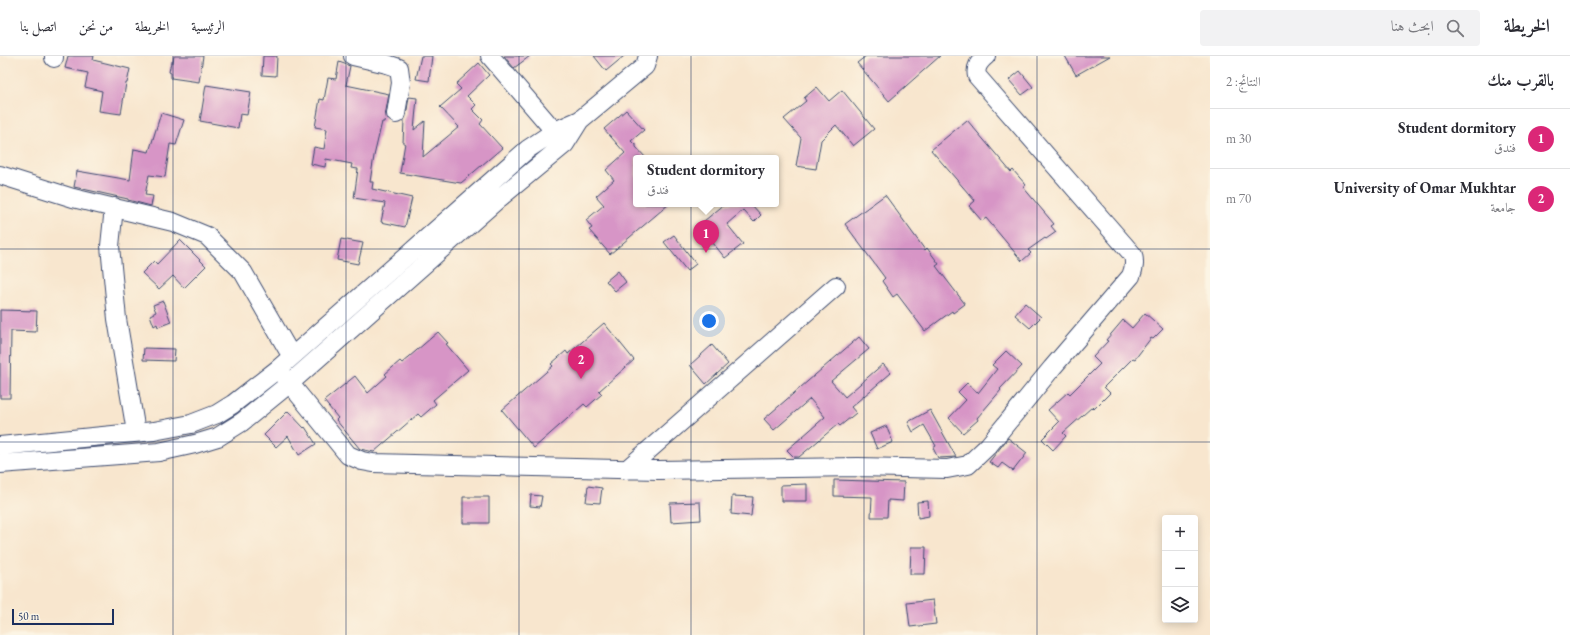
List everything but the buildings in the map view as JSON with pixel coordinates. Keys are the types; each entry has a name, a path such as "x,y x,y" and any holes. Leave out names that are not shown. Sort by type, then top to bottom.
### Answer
{"street":[{"path":"353,56 399,68 401,83 396,114"},
{"path":"490,56 560,138"},
{"path":"0,464 159,452 218,437 242,422 290,383 497,200 560,138 645,66 648,56"},
{"path":"278,369 348,455 362,461 373,463 626,470 858,467 947,469 968,465 988,446 1052,368 1131,276 1135,262 1133,254 977,76 977,68 986,56"},
{"path":"0,446 154,431 191,424 217,414 233,404 278,369 528,148 560,138"},
{"path":"0,175 73,198 172,222 207,236 243,272 292,357"},
{"path":"114,207 110,246 116,311 136,432"},
{"path":"626,470 836,286"}],"place":[{"name":"Student dormitory","path":"706,253"},
{"name":"University of Omar Mukhtar","path":"581,379"}]}
